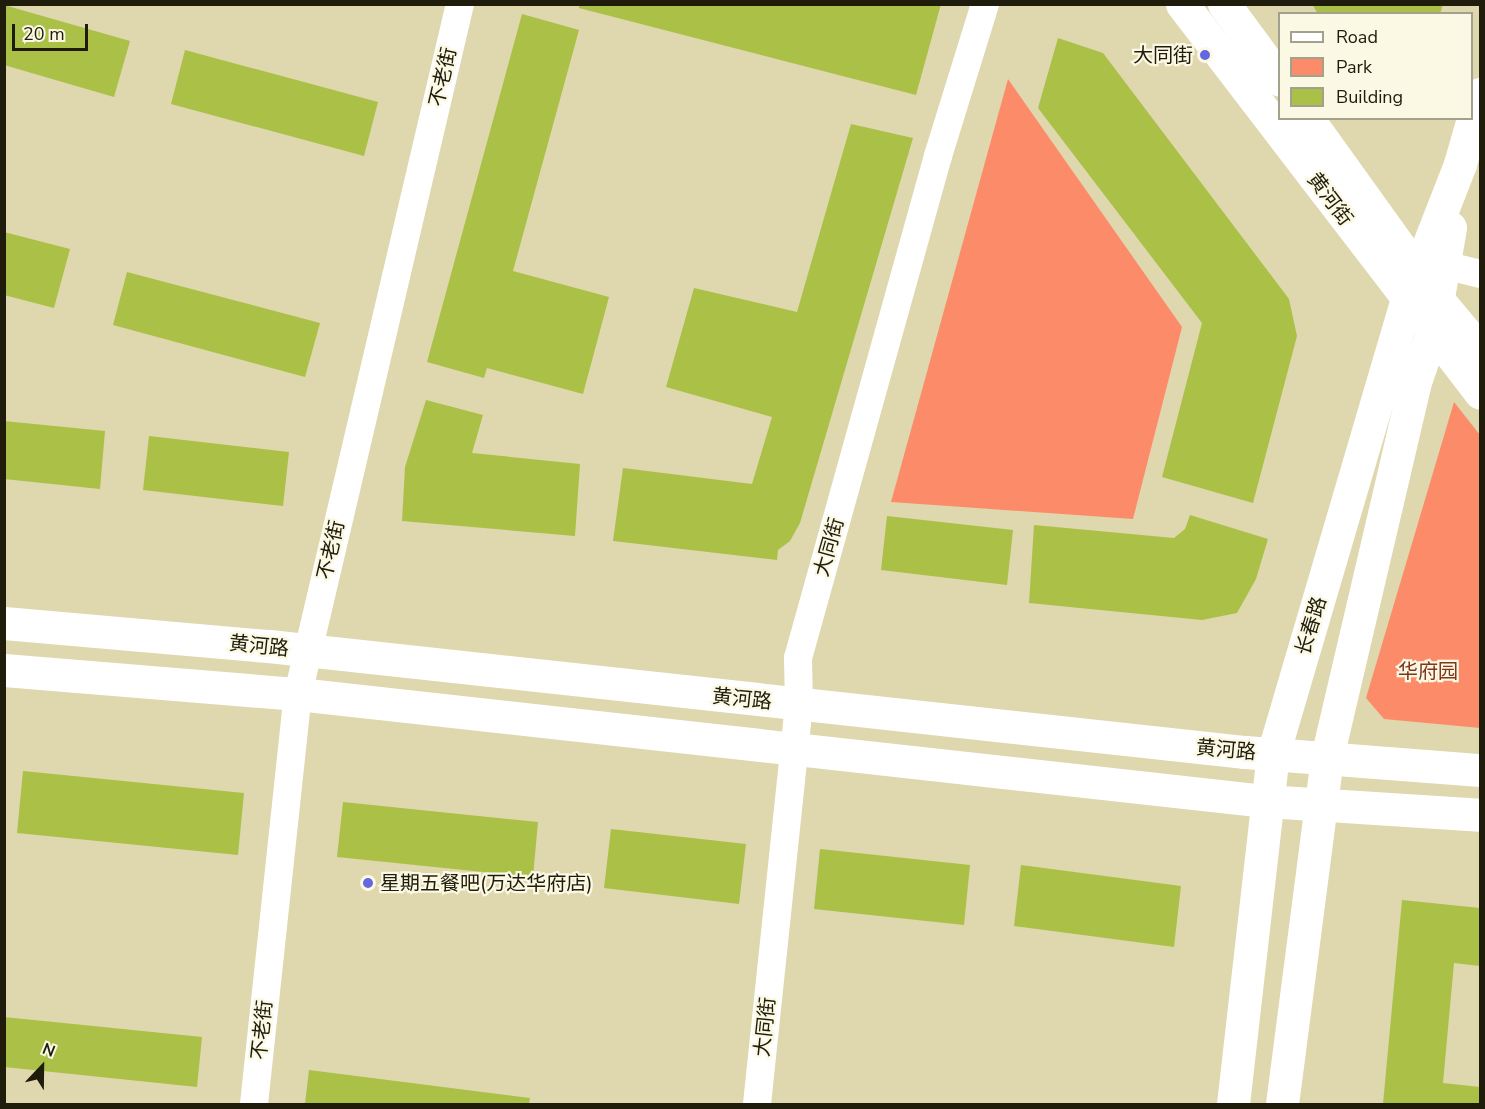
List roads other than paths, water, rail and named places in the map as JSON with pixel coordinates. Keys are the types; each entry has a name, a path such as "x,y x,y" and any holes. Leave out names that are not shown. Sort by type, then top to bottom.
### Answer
{"main road":[{"name":"黄河街","path":"1182,4 1278,114"},
{"path":"1224,4 1278,77"},
{"name":"长春路","path":"1473,118 1480,94"},
{"name":"黄河街","path":"1284,120 1427,284 1480,350"},
{"name":"黄河街","path":"1308,120 1427,284 1432,332 1480,393"},
{"name":"长春路","path":"1233,1104 1273,753 1427,284 1473,120"},
{"path":"1282,1104 1327,757 1406,419 1432,332"},
{"name":"黄河路","path":"4,623 308,651 799,706 1273,753 1480,770"},
{"path":"4,670 298,694 1266,801 1480,815"}],"street":[{"name":"不老街","path":"254,1104 298,694 460,4"},
{"name":"大同街","path":"757,1104 795,750 799,706 798,658 938,156 985,4"},
{"path":"1427,284 1480,274"}],"place":[{"name":"大同街","path":"1205,55"},
{"name":"星期五餐吧(万达华府店)","path":"368,883"}],"park label":[{"name":"华府园","path":"1428,671"}]}
